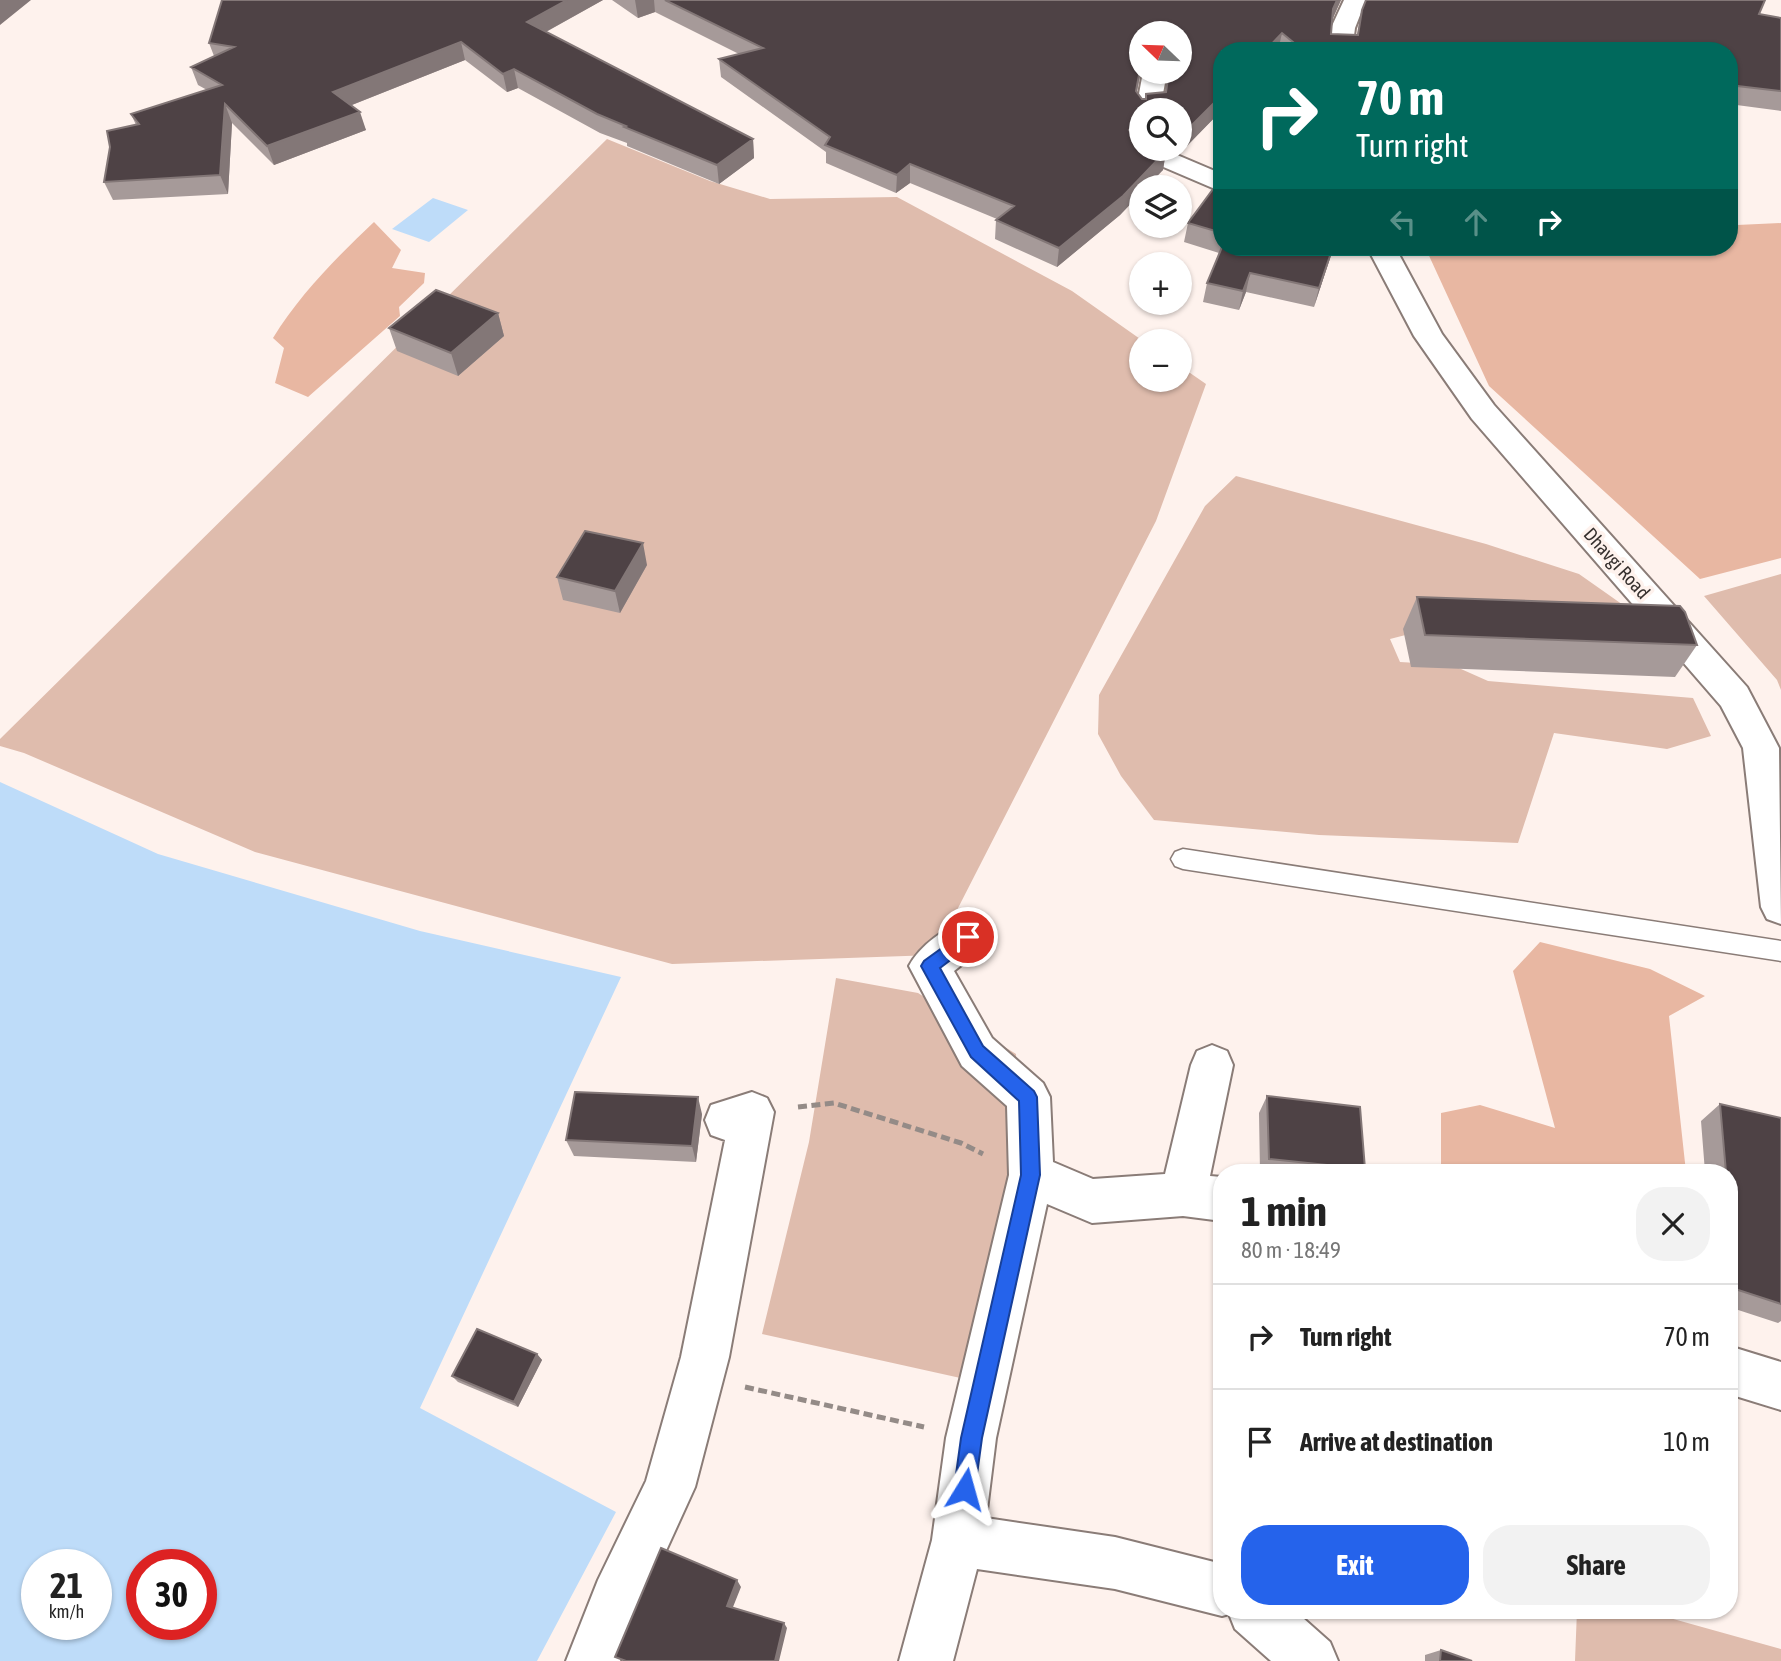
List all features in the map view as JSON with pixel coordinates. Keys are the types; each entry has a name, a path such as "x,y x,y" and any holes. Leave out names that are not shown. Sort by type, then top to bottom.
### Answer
{"street":[{"path":"1341,42 1343,28 1355,0"},
{"path":"1169,161 1213,180"},
{"name":"Dhavgi Road","path":"1376,257 1483,412 1734,696 1761,748 1781,907"},
{"path":"926,1661 958,1540 971,1438 1031,1175 1028,1097 977,1052 930,966 968,937"},
{"path":"1031,1175 1092,1201 1202,1196 1212,1065"},
{"path":"593,1661 617,1599 670,1487 699,1377 739,1116"},
{"path":"1738,1373 1781,1386"},
{"path":"958,1540 1115,1563 1213,1588"},
{"path":"1264,1619 1311,1661"}],"lane":[{"path":"1183,859 1781,951"}],"path":[{"path":"739,1116 834,1102 961,1143 1031,1175"},
{"path":"699,1377 971,1438"}],"shaded area":[{"path":"607,139 710,181 770,199 897,197 1072,291 1129,331 1129,392 1192,392 1192,374 1206,384 1156,521 934,955 672,964 255,852 24,753 0,746 0,739"},
{"path":"374,222 401,250 392,268 425,273 424,283 399,307 400,316 308,397 275,383 284,348 273,338 307,291"},
{"path":"1781,223 1781,558 1700,579 1489,386 1429,256 1738,256 1738,225"},
{"path":"1236,476 1486,544 1579,574 1653,626 1487,614 1390,639 1400,662 1452,665 1488,681 1693,698 1711,736 1667,749 1554,733 1518,843 1319,835 1154,820 1121,776 1098,734 1099,695 1205,506"},
{"path":"1781,574 1781,690 1777,680 1704,596"},
{"path":"1540,942 1650,969 1705,996 1669,1016 1685,1164 1441,1164 1441,1113 1480,1105 1555,1128 1513,971"},
{"path":"836,978 918,993 1016,1054 1019,1118 992,1385 762,1334 809,1142"},
{"path":"1577,1619 1673,1619 1781,1649 1781,1661 1575,1661"}],"water":[{"path":"433,198 468,210 429,242 392,229"},
{"path":"0,782 158,854 420,931 621,977 420,1408 616,1512 537,1661 0,1661"}],"building":[{"path":"222,0 567,0 527,22 753,139 717,165 624,127 626,126 597,114 514,69 503,74 461,42 333,92 360,112 267,146 225,104 220,175 104,182 110,147 107,131 139,124 131,114 222,85 191,67 234,47 209,43"},
{"path":"665,0 1337,0 1333,9 1331,34 1358,35 1366,0 1765,0 1759,14 1781,18 1781,91 1738,86 1738,42 1293,42 1282,33 1274,42 1213,42 1213,104 1192,125 1192,98 1146,98 1146,94 1166,92 1167,84 1192,84 1192,21 1129,21 1129,84 1137,84 1136,91 1141,98 1129,98 1129,161 1156,161 1143,175 1129,175 1129,190 1123,196 1059,248 996,220 1014,206 910,164 897,175 825,145 830,137 719,59 763,48"},
{"path":"1213,189 1213,230 1192,224 1192,218"},
{"path":"1218,256 1330,256 1319,288 1250,273 1243,291 1207,283"},
{"path":"436,290 498,313 451,353 389,328"},
{"path":"585,531 643,543 615,591 557,577"},
{"path":"1417,597 1680,606 1685,612 1697,645 1425,635"},
{"path":"575,1092 698,1097 692,1146 566,1140"},
{"path":"1267,1096 1360,1107 1365,1164 1317,1164 1269,1159"},
{"path":"1720,1104 1781,1118 1781,1304 1738,1290 1738,1164 1725,1164"},
{"path":"477,1329 537,1354 514,1402 452,1376"},
{"path":"661,1548 737,1580 727,1606 784,1623 775,1661 626,1661 615,1657"},
{"path":"1441,1650 1472,1661 1440,1661"}],"route":[{"path":"965,1489 971,1438 1031,1175 1028,1097 977,1052 930,966 968,937"}]}
